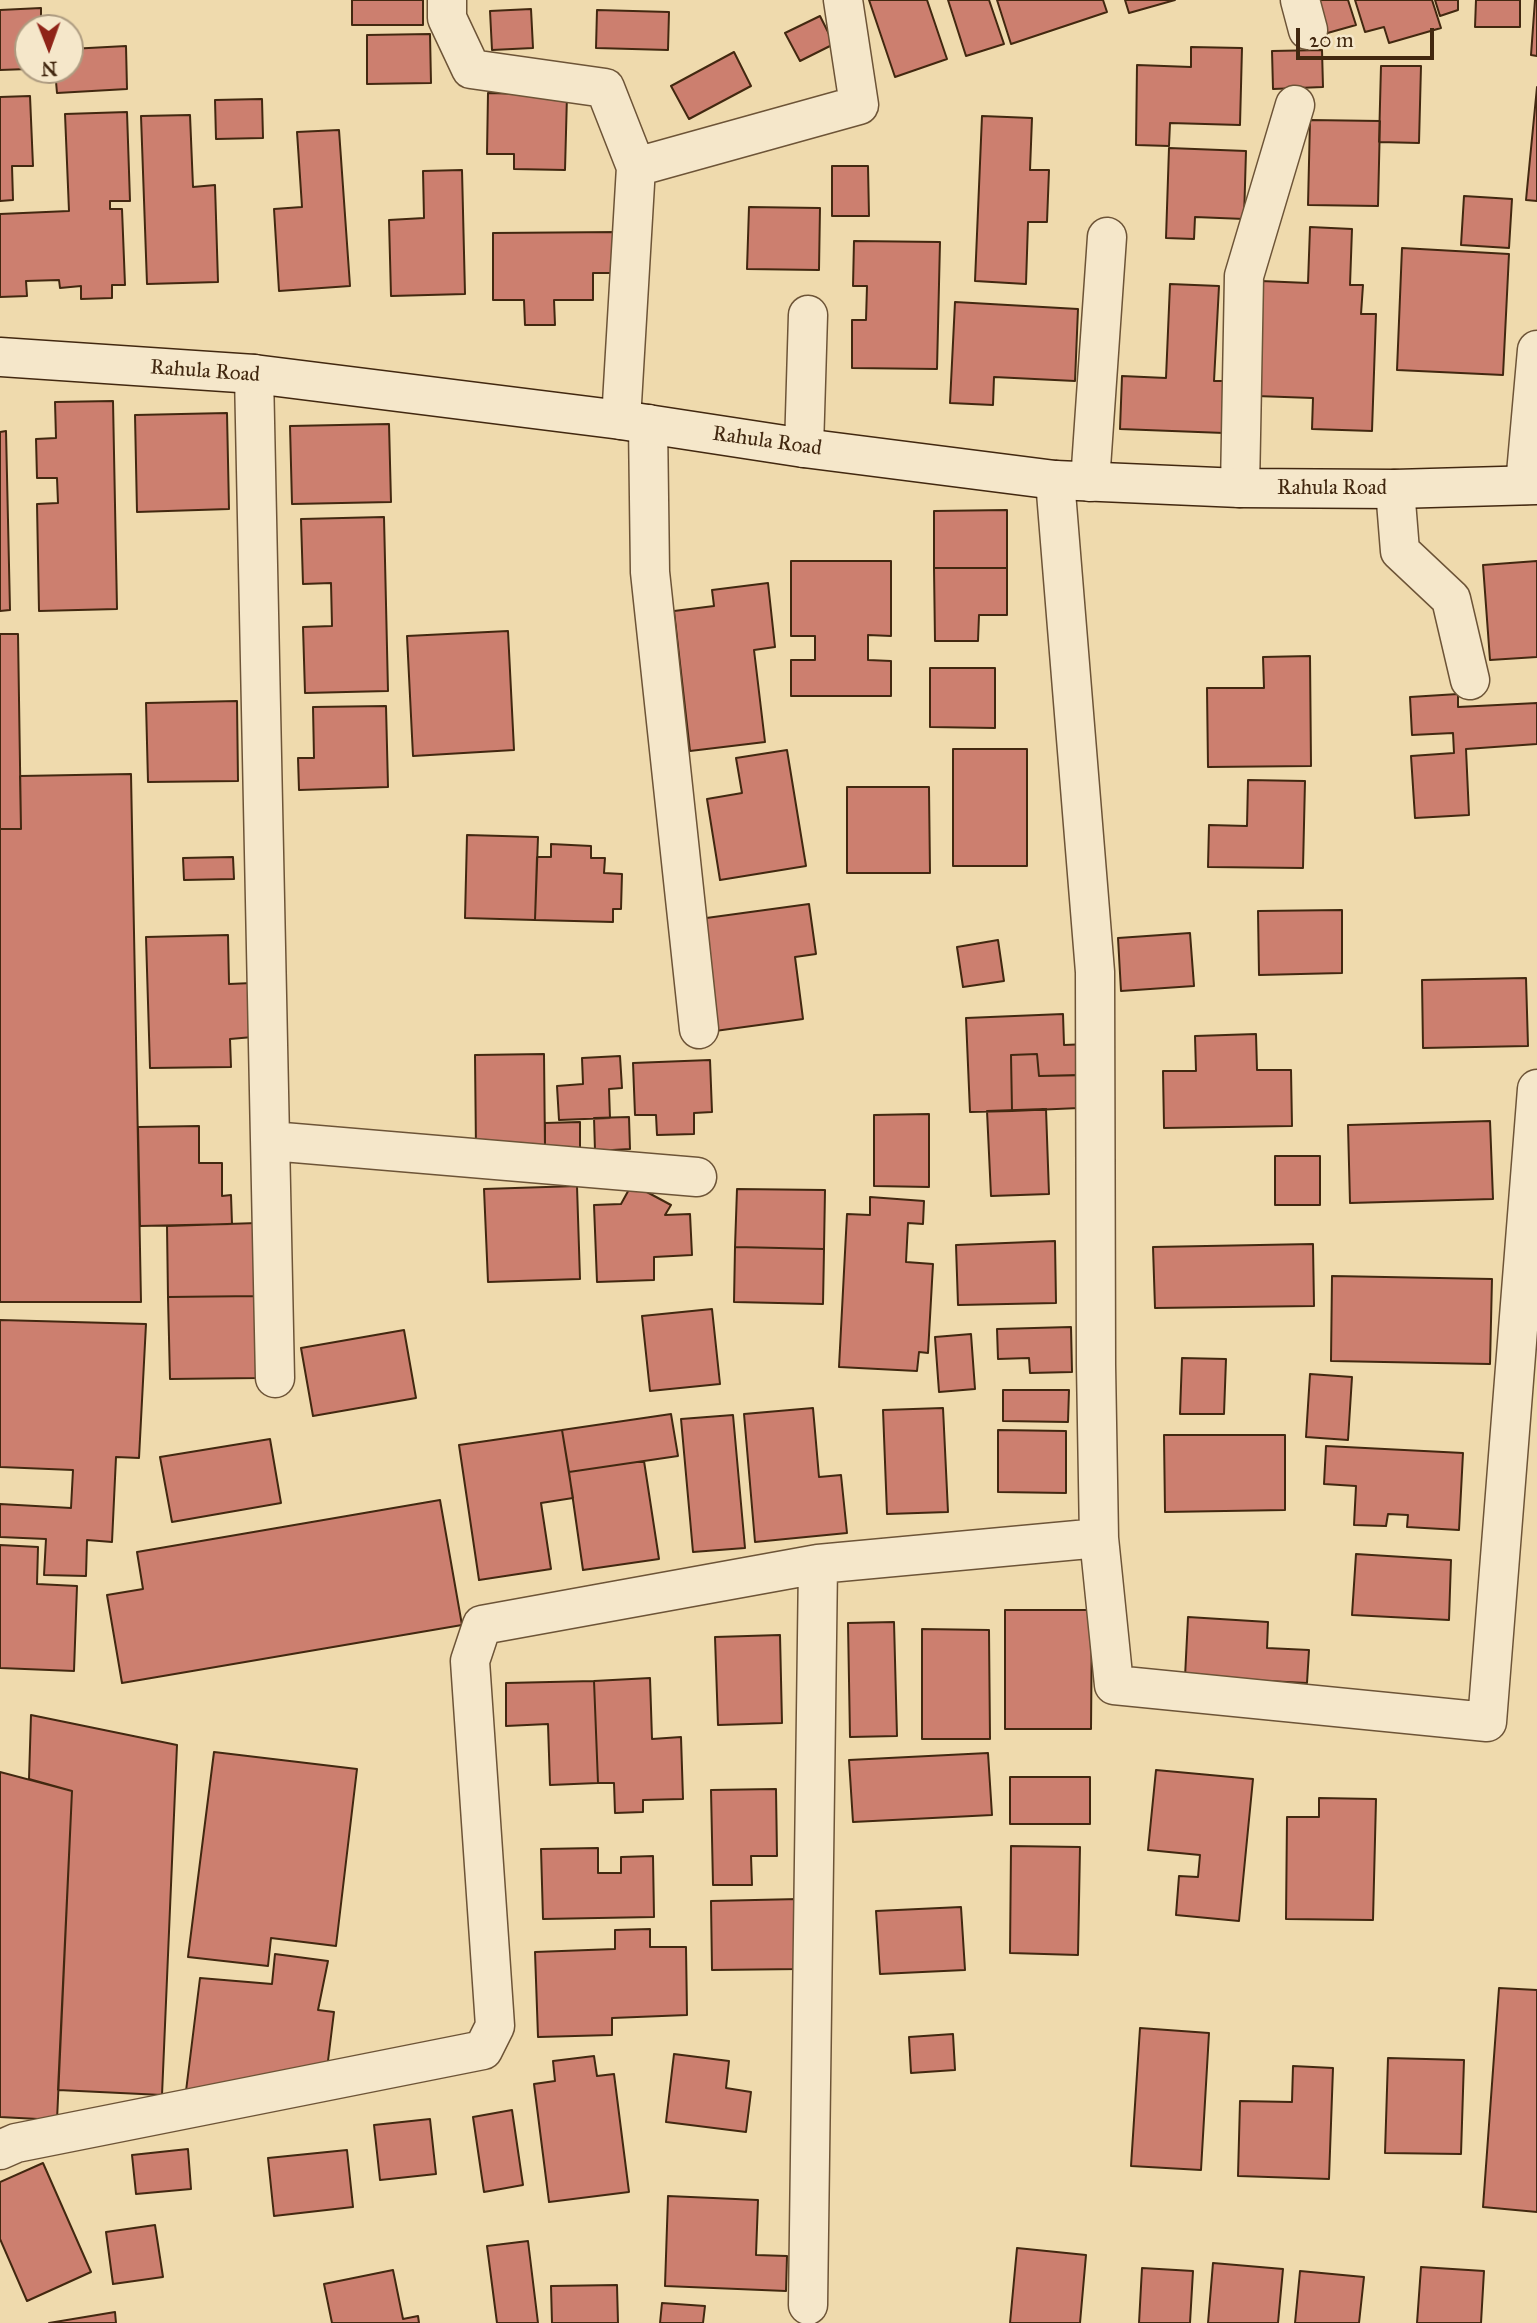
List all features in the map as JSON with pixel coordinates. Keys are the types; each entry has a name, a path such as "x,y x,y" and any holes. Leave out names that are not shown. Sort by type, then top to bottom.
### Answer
{"street":[{"path":"447,0 447,18 471,68 605,88 636,167 635,422 699,1029"},
{"path":"636,167 859,104 843,0"},
{"path":"1240,488 1244,276 1295,105"},
{"path":"1107,237 1072,481 1095,971 1099,1538 1114,1685 1487,1722 1537,1089"},
{"path":"804,448 808,315"},
{"path":"1531,485 1537,350"},
{"name":"Rahula Road","path":"0,358 254,374 1072,481 1240,488 1395,489 1531,485"},
{"path":"254,374 275,1378"},
{"path":"1395,489 1400,551 1451,599 1471,680"},
{"path":"271,1141 697,1177"},
{"path":"0,2150 16,2143 483,2050 495,2026 470,1661 482,1625 818,1564 1099,1538"},
{"path":"808,2305 818,1564"}],"building":[{"path":"352,0 423,0 423,25 352,25"},
{"path":"869,0 927,0 947,59 895,77"},
{"path":"948,0 989,0 1004,44 966,56"},
{"path":"997,0 1103,0 1107,12 1011,44"},
{"path":"1125,0 1175,0 1129,13"},
{"path":"1313,0 1348,0 1356,25 1324,34"},
{"path":"1355,0 1432,0 1441,28 1389,43 1384,27 1365,32"},
{"path":"1435,0 1458,0 1458,10 1440,16"},
{"path":"1476,0 1520,0 1520,27 1475,27"},
{"path":"1537,0 1537,56 1531,55"},
{"path":"41,8 41,14 14,14 14,70 0,70 0,10"},
{"path":"531,9 533,48 492,50 490,11"},
{"path":"597,10 669,12 668,50 596,48"},
{"path":"820,16 834,44 800,61 785,33"},
{"path":"430,34 431,83 367,84 367,35"},
{"path":"126,46 127,89 57,93 56,84 84,84 84,48"},
{"path":"1191,47 1242,48 1240,125 1170,123 1169,146 1136,145 1137,65 1191,67"},
{"path":"1322,50 1323,87 1273,89 1272,51"},
{"path":"734,52 751,86 689,119 671,86"},
{"path":"1381,66 1421,66 1419,143 1379,142"},
{"path":"1537,87 1537,201 1526,200"},
{"path":"488,93 567,95 565,170 514,169 514,154 487,154"},
{"path":"30,96 33,166 12,166 13,200 0,201 0,97"},
{"path":"262,99 263,138 216,139 215,100"},
{"path":"127,112 130,201 110,201 110,209 122,209 125,285 112,285 112,298 81,299 81,286 60,288 59,280 26,281 27,296 0,297 0,214 69,211 65,114"},
{"path":"190,115 193,187 215,185 218,282 147,284 141,116"},
{"path":"982,116 1032,118 1030,170 1049,170 1047,222 1028,222 1026,284 975,281"},
{"path":"1310,120 1380,121 1378,206 1308,205"},
{"path":"339,130 350,286 279,291 274,209 302,207 297,132"},
{"path":"1169,148 1246,151 1244,219 1195,217 1194,239 1166,238"},
{"path":"832,166 868,166 869,216 832,216"},
{"path":"462,170 465,294 391,296 389,220 424,218 423,171"},
{"path":"1464,196 1512,199 1509,248 1461,245"},
{"path":"749,207 820,208 819,270 747,269"},
{"path":"1310,227 1352,229 1350,285 1363,285 1361,314 1376,314 1372,431 1312,429 1313,398 1256,396 1261,281 1308,283"},
{"path":"618,232 619,273 593,273 593,300 554,300 555,325 525,325 524,300 493,300 493,233"},
{"path":"854,241 940,242 937,369 852,368 852,320 866,320 867,286 853,286"},
{"path":"1402,248 1509,254 1503,375 1397,370"},
{"path":"1170,284 1219,286 1214,381 1227,381 1224,433 1120,429 1122,376 1166,378"},
{"path":"955,302 1078,309 1075,381 994,377 993,405 950,403"},
{"path":"113,401 117,609 39,611 37,504 58,503 57,478 37,478 36,439 56,438 55,402"},
{"path":"227,413 229,509 137,512 135,415"},
{"path":"389,424 391,502 292,504 290,426"},
{"path":"6,431 10,610 0,611 0,432"},
{"path":"1007,510 1007,568 934,568 934,511"},
{"path":"384,517 388,691 305,693 303,627 332,626 331,583 303,584 301,519"},
{"path":"791,561 891,561 891,636 868,635 868,660 891,661 891,696 791,696 791,660 815,660 815,636 791,636"},
{"path":"1537,561 1537,657 1490,660 1483,565"},
{"path":"934,568 1007,568 1007,615 979,615 978,641 935,641"},
{"path":"768,583 775,647 754,650 765,742 690,751 674,611 714,606 712,590"},
{"path":"508,631 514,750 413,756 407,636"},
{"path":"0,634 18,634 21,829 0,829"},
{"path":"1310,656 1311,766 1208,767 1207,688 1264,688 1263,657"},
{"path":"930,668 995,668 995,728 930,727"},
{"path":"1458,694 1458,707 1537,703 1537,744 1466,749 1469,815 1415,818 1411,756 1454,753 1453,733 1412,735 1410,697"},
{"path":"237,701 238,781 148,782 146,703"},
{"path":"386,706 388,787 299,790 298,758 314,758 313,707"},
{"path":"953,749 1027,749 1027,866 953,866"},
{"path":"787,750 806,866 720,880 707,799 742,793 736,758"},
{"path":"131,774 141,1302 0,1302 0,829 21,829 20,776"},
{"path":"1248,780 1305,781 1303,868 1208,867 1209,825 1247,826"},
{"path":"847,787 929,787 930,873 847,873"},
{"path":"467,835 538,837 535,920 465,918"},
{"path":"551,844 591,846 591,858 605,858 604,873 622,874 621,909 613,909 613,922 535,920 537,857 551,857"},
{"path":"233,857 234,879 184,880 183,858"},
{"path":"809,904 816,954 795,957 803,1019 715,1031 699,919"},
{"path":"1342,910 1342,973 1259,975 1258,911"},
{"path":"1190,933 1194,986 1121,991 1118,938"},
{"path":"228,935 229,984 252,983 253,1037 230,1039 231,1067 150,1068 146,937"},
{"path":"998,940 1004,981 963,987 957,947"},
{"path":"1526,978 1528,1046 1423,1048 1422,980"},
{"path":"1063,1014 1064,1045 1088,1044 1089,1075 1039,1076 1037,1054 1011,1055 1012,1111 970,1112 966,1018"},
{"path":"1256,1034 1257,1070 1291,1070 1292,1126 1164,1128 1163,1071 1196,1071 1195,1036"},
{"path":"544,1054 545,1149 476,1151 475,1055"},
{"path":"1037,1054 1039,1076 1078,1075 1079,1108 1012,1111 1011,1055"},
{"path":"620,1056 622,1088 609,1089 610,1118 559,1120 557,1086 583,1084 582,1058"},
{"path":"710,1060 712,1112 694,1113 694,1134 657,1135 656,1115 635,1115 633,1063"},
{"path":"1046,1109 1049,1194 991,1196 987,1111"},
{"path":"929,1114 929,1187 874,1186 874,1115"},
{"path":"629,1117 630,1149 595,1151 594,1118"},
{"path":"1490,1121 1493,1199 1350,1203 1348,1125"},
{"path":"580,1122 580,1149 545,1149 545,1123"},
{"path":"199,1126 199,1163 222,1163 222,1196 231,1195 232,1224 140,1226 138,1127"},
{"path":"1275,1156 1320,1156 1320,1205 1275,1205"},
{"path":"632,1184 671,1205 665,1215 690,1214 692,1255 654,1257 654,1280 597,1282 594,1205 621,1204"},
{"path":"577,1186 580,1279 488,1282 484,1189"},
{"path":"737,1189 825,1190 824,1249 735,1247"},
{"path":"870,1197 924,1201 923,1224 908,1223 906,1262 933,1264 928,1353 919,1352 917,1371 839,1367 847,1214 870,1215"},
{"path":"257,1223 258,1296 168,1297 167,1226"},
{"path":"1055,1241 1056,1303 958,1305 956,1245"},
{"path":"1313,1244 1314,1306 1155,1308 1153,1247"},
{"path":"735,1247 824,1249 823,1304 734,1302"},
{"path":"1332,1276 1492,1279 1490,1364 1331,1361"},
{"path":"258,1296 260,1378 170,1379 168,1297"},
{"path":"712,1309 720,1384 650,1391 642,1316"},
{"path":"0,1320 146,1324 139,1458 116,1457 112,1542 87,1540 86,1576 44,1575 46,1539 0,1537 0,1504 71,1508 73,1470 0,1467"},
{"path":"1071,1327 1072,1372 1030,1373 1029,1358 998,1359 997,1329"},
{"path":"404,1330 416,1398 313,1416 301,1348"},
{"path":"971,1334 975,1389 939,1392 935,1337"},
{"path":"1182,1358 1226,1359 1224,1414 1180,1414"},
{"path":"1310,1374 1352,1377 1348,1440 1306,1437"},
{"path":"1003,1390 1069,1390 1068,1422 1003,1421"},
{"path":"813,1408 819,1477 841,1475 847,1533 755,1542 744,1414"},
{"path":"943,1408 948,1512 887,1514 883,1410"},
{"path":"671,1414 678,1456 569,1472 562,1430"},
{"path":"733,1415 745,1548 693,1552 681,1419"},
{"path":"562,1430 573,1498 541,1503 551,1569 479,1580 459,1445"},
{"path":"998,1430 1066,1431 1066,1493 998,1492"},
{"path":"1164,1435 1285,1435 1285,1510 1165,1512"},
{"path":"270,1439 281,1503 172,1522 160,1457"},
{"path":"1326,1446 1463,1453 1459,1530 1407,1527 1408,1515 1388,1514 1386,1526 1354,1525 1356,1486 1324,1484"},
{"path":"644,1461 659,1559 583,1570 569,1472"},
{"path":"440,1500 462,1625 122,1683 107,1595 143,1589 137,1552"},
{"path":"0,1545 38,1547 37,1584 77,1586 74,1671 0,1668"},
{"path":"1356,1554 1451,1560 1449,1620 1352,1615"},
{"path":"1005,1610 1092,1610 1091,1729 1005,1729"},
{"path":"1188,1617 1268,1622 1267,1648 1309,1650 1307,1683 1185,1677"},
{"path":"894,1622 897,1736 850,1737 848,1623"},
{"path":"922,1629 989,1630 990,1739 922,1739"},
{"path":"780,1635 782,1723 718,1725 715,1637"},
{"path":"650,1678 652,1739 681,1737 683,1799 643,1800 643,1812 615,1813 614,1783 598,1783 594,1681"},
{"path":"594,1681 598,1783 550,1785 548,1724 506,1726 506,1683"},
{"path":"31,1715 177,1745 162,2095 58,2090 72,1791 29,1779"},
{"path":"214,1752 357,1769 336,1946 271,1938 268,1966 188,1957"},
{"path":"988,1753 992,1815 853,1822 849,1760"},
{"path":"1156,1770 1253,1779 1239,1921 1176,1915 1179,1876 1198,1877 1200,1855 1148,1850"},
{"path":"0,1772 72,1791 57,2120 0,2117"},
{"path":"1010,1777 1090,1777 1090,1824 1010,1824"},
{"path":"776,1789 777,1856 751,1856 752,1885 713,1885 711,1790"},
{"path":"1319,1798 1376,1799 1373,1920 1286,1919 1287,1817 1319,1817"},
{"path":"1011,1846 1080,1847 1078,1955 1010,1953"},
{"path":"598,1848 598,1873 621,1873 621,1857 653,1856 654,1917 543,1919 541,1849"},
{"path":"799,1899 800,1969 712,1970 711,1901"},
{"path":"961,1907 965,1970 880,1974 876,1911"},
{"path":"650,1929 650,1947 686,1947 687,2015 612,2018 612,2035 538,2037 535,1952 615,1949 615,1930"},
{"path":"275,1954 328,1961 318,2010 334,2012 327,2069 186,2091 200,1978 272,1984"},
{"path":"1499,1988 1537,1990 1537,2212 1483,2207"},
{"path":"1140,2028 1209,2033 1201,2170 1131,2166"},
{"path":"953,2034 955,2070 911,2073 909,2037"},
{"path":"674,2054 729,2061 726,2088 751,2092 746,2132 666,2122"},
{"path":"594,2056 597,2076 614,2074 629,2192 549,2202 534,2084 555,2081 553,2061"},
{"path":"1388,2058 1464,2060 1461,2154 1385,2153"},
{"path":"1293,2066 1333,2068 1329,2179 1238,2176 1240,2101 1292,2102"},
{"path":"512,2110 523,2185 484,2192 473,2117"},
{"path":"430,2119 436,2174 380,2180 374,2125"},
{"path":"188,2149 191,2189 136,2194 132,2155"},
{"path":"347,2150 353,2207 274,2216 268,2158"},
{"path":"43,2163 91,2272 27,2301 0,2239 0,2182"},
{"path":"668,2196 758,2200 756,2255 787,2256 786,2291 665,2286"},
{"path":"155,2225 163,2277 113,2284 106,2232"},
{"path":"528,2241 538,2323 497,2323 487,2246"},
{"path":"1017,2248 1086,2255 1080,2323 1010,2323"},
{"path":"1213,2263 1283,2269 1278,2323 1208,2323"},
{"path":"1421,2267 1484,2271 1481,2323 1417,2323"},
{"path":"1142,2268 1193,2271 1190,2323 1139,2323"},
{"path":"393,2270 403,2319 418,2316 419,2323 332,2323 324,2284"},
{"path":"1300,2271 1364,2277 1359,2323 1295,2323"},
{"path":"617,2285 618,2323 552,2323 551,2286"},
{"path":"662,2303 705,2306 703,2323 660,2323"},
{"path":"115,2312 116,2323 49,2323"}]}
